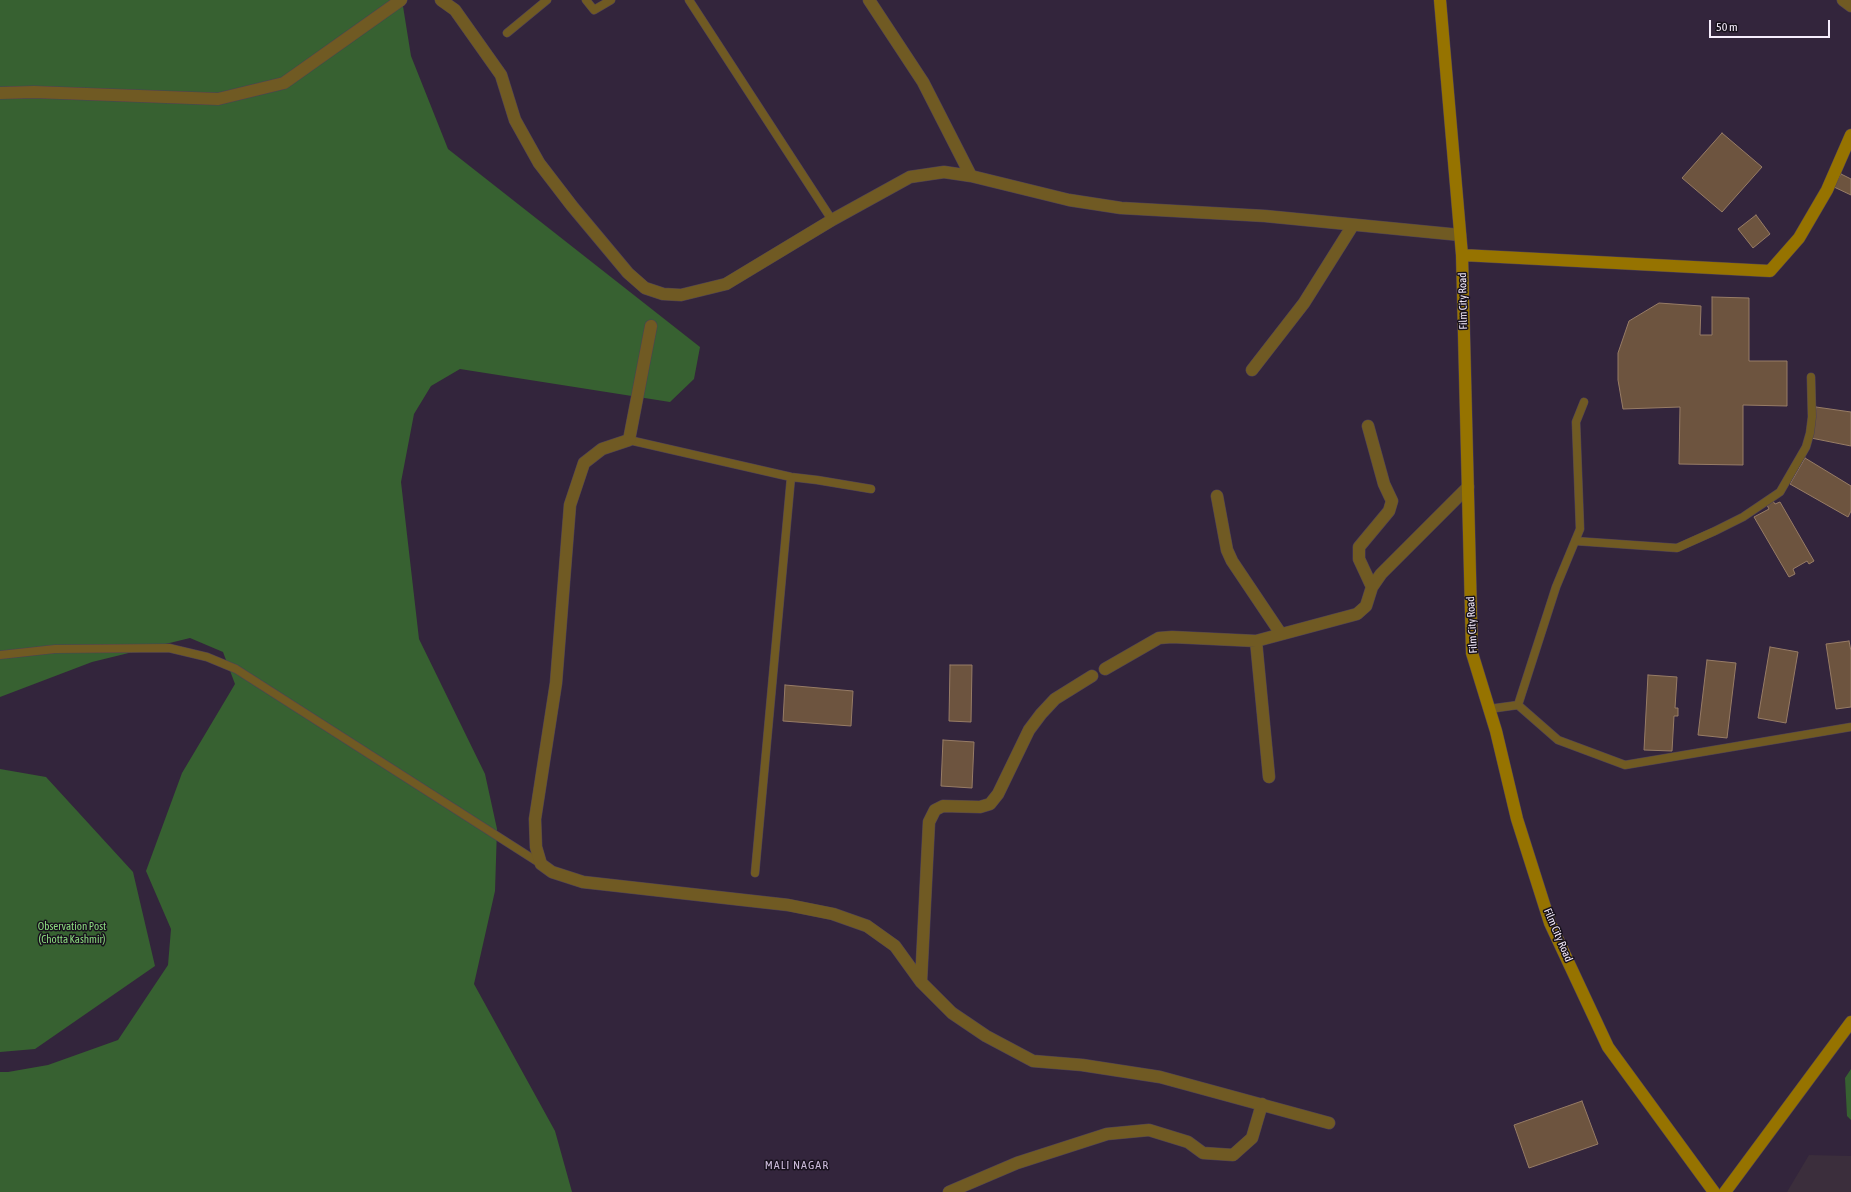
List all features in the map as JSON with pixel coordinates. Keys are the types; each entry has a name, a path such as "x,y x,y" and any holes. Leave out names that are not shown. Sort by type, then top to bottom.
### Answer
{"street":[{"path":"0,93 34,92 218,99 284,83 401,0"},
{"path":"441,0 455,10 501,74 515,120 539,163 572,206 628,273 645,288 663,294 681,295 726,284 832,220 910,177 944,172 971,176 1069,200 1121,208 1265,216 1460,235"},
{"path":"869,0 923,82 971,176"},
{"name":"Film City Road","path":"1440,0 1462,255 1472,653 1489,709 1517,819 1550,923 1608,1047 1714,1192"},
{"path":"1843,0 1851,6"},
{"path":"1462,255 1770,271 1799,238 1827,190 1851,135"},
{"path":"1252,370 1304,303 1353,225"},
{"path":"651,326 629,440 602,449 584,463 570,505 556,683 535,819 536,847 541,864 552,872 582,882 788,905 833,914 867,926 895,946 921,982 952,1013 986,1036 1033,1061 1082,1065 1160,1078 1329,1123"},
{"path":"1368,426 1384,484 1392,501 1390,511 1360,547 1359,559 1372,587"},
{"path":"1105,669 1159,638 1172,637 1256,641 1357,614 1366,606 1372,587 1381,574 1468,487"},
{"path":"1217,496 1227,550 1232,561 1281,634"},
{"path":"1256,641 1268,777"},
{"path":"921,982 930,822 935,810 943,806 980,807 990,804 998,794 1029,730 1041,714 1055,700 1092,676"},
{"path":"1725,1192 1851,1022"},
{"path":"949,1192 1016,1163 1107,1134 1149,1130 1188,1142 1203,1153 1233,1155 1252,1138 1262,1104"}],"lane":[{"path":"507,33 547,0"},
{"path":"586,0 594,10 611,0"},
{"path":"689,0 832,220"},
{"path":"1575,540 1677,548 1743,517 1780,492 1806,447 1810,433 1812,418 1811,377"},
{"path":"1518,705 1556,587 1580,530 1576,422 1584,402"},
{"path":"629,440 791,477 871,489"},
{"path":"755,873 791,477"},
{"path":"0,655 55,649 169,648 207,657 236,669 541,864"},
{"path":"1489,709 1518,705 1558,740 1625,765 1851,727"}],"shaded area":[{"path":"1809,1155 1851,1156 1851,1192 1787,1192"}],"green space":[{"path":"0,0 402,0 411,56 448,149 700,347 694,379 670,402 460,369 431,386 414,414 401,482 419,639 485,774 497,829 495,891 474,984 555,1131 572,1192 0,1192 0,1072 48,1065 118,1040 168,965 171,929 146,871 182,773 235,684 223,652 190,638 92,662 0,697"},
{"name":"Observation Post (Chotta Kashmir)","path":"0,769 46,777 133,872 155,966 35,1049 0,1052"},
{"path":"1851,1069 1851,1120 1847,1116 1845,1078"}],"building":[{"path":"1722,133 1762,167 1722,212 1682,178"},
{"path":"1841,174 1851,179 1851,195 1834,187"},
{"path":"1756,215 1770,234 1753,248 1738,229"},
{"path":"1712,297 1749,298 1749,361 1787,361 1787,406 1743,405 1743,465 1679,464 1680,407 1623,409 1618,380 1618,353 1629,321 1659,303 1701,306 1700,335 1712,335"},
{"path":"1816,407 1851,412 1851,446 1811,438"},
{"path":"1805,458 1851,486 1851,511 1848,517 1790,484"},
{"path":"1773,501 1775,504 1780,502 1814,561 1809,564 1807,561 1793,569 1795,574 1789,577 1754,517 1769,509 1767,505"},
{"path":"1849,641 1851,651 1851,707 1836,709 1826,644"},
{"path":"1770,647 1798,652 1786,723 1758,718"},
{"path":"1707,660 1736,663 1727,738 1698,735"},
{"path":"950,665 972,665 971,722 949,721"},
{"path":"1648,675 1677,677 1675,708 1678,708 1678,716 1674,716 1672,751 1644,750"},
{"path":"785,685 853,691 851,726 783,721"},
{"path":"943,740 974,742 972,788 941,786"},
{"path":"1582,1101 1598,1144 1529,1168 1514,1125"}],"district":[{"name":"MALI NAGAR","path":"797,1165"}]}
